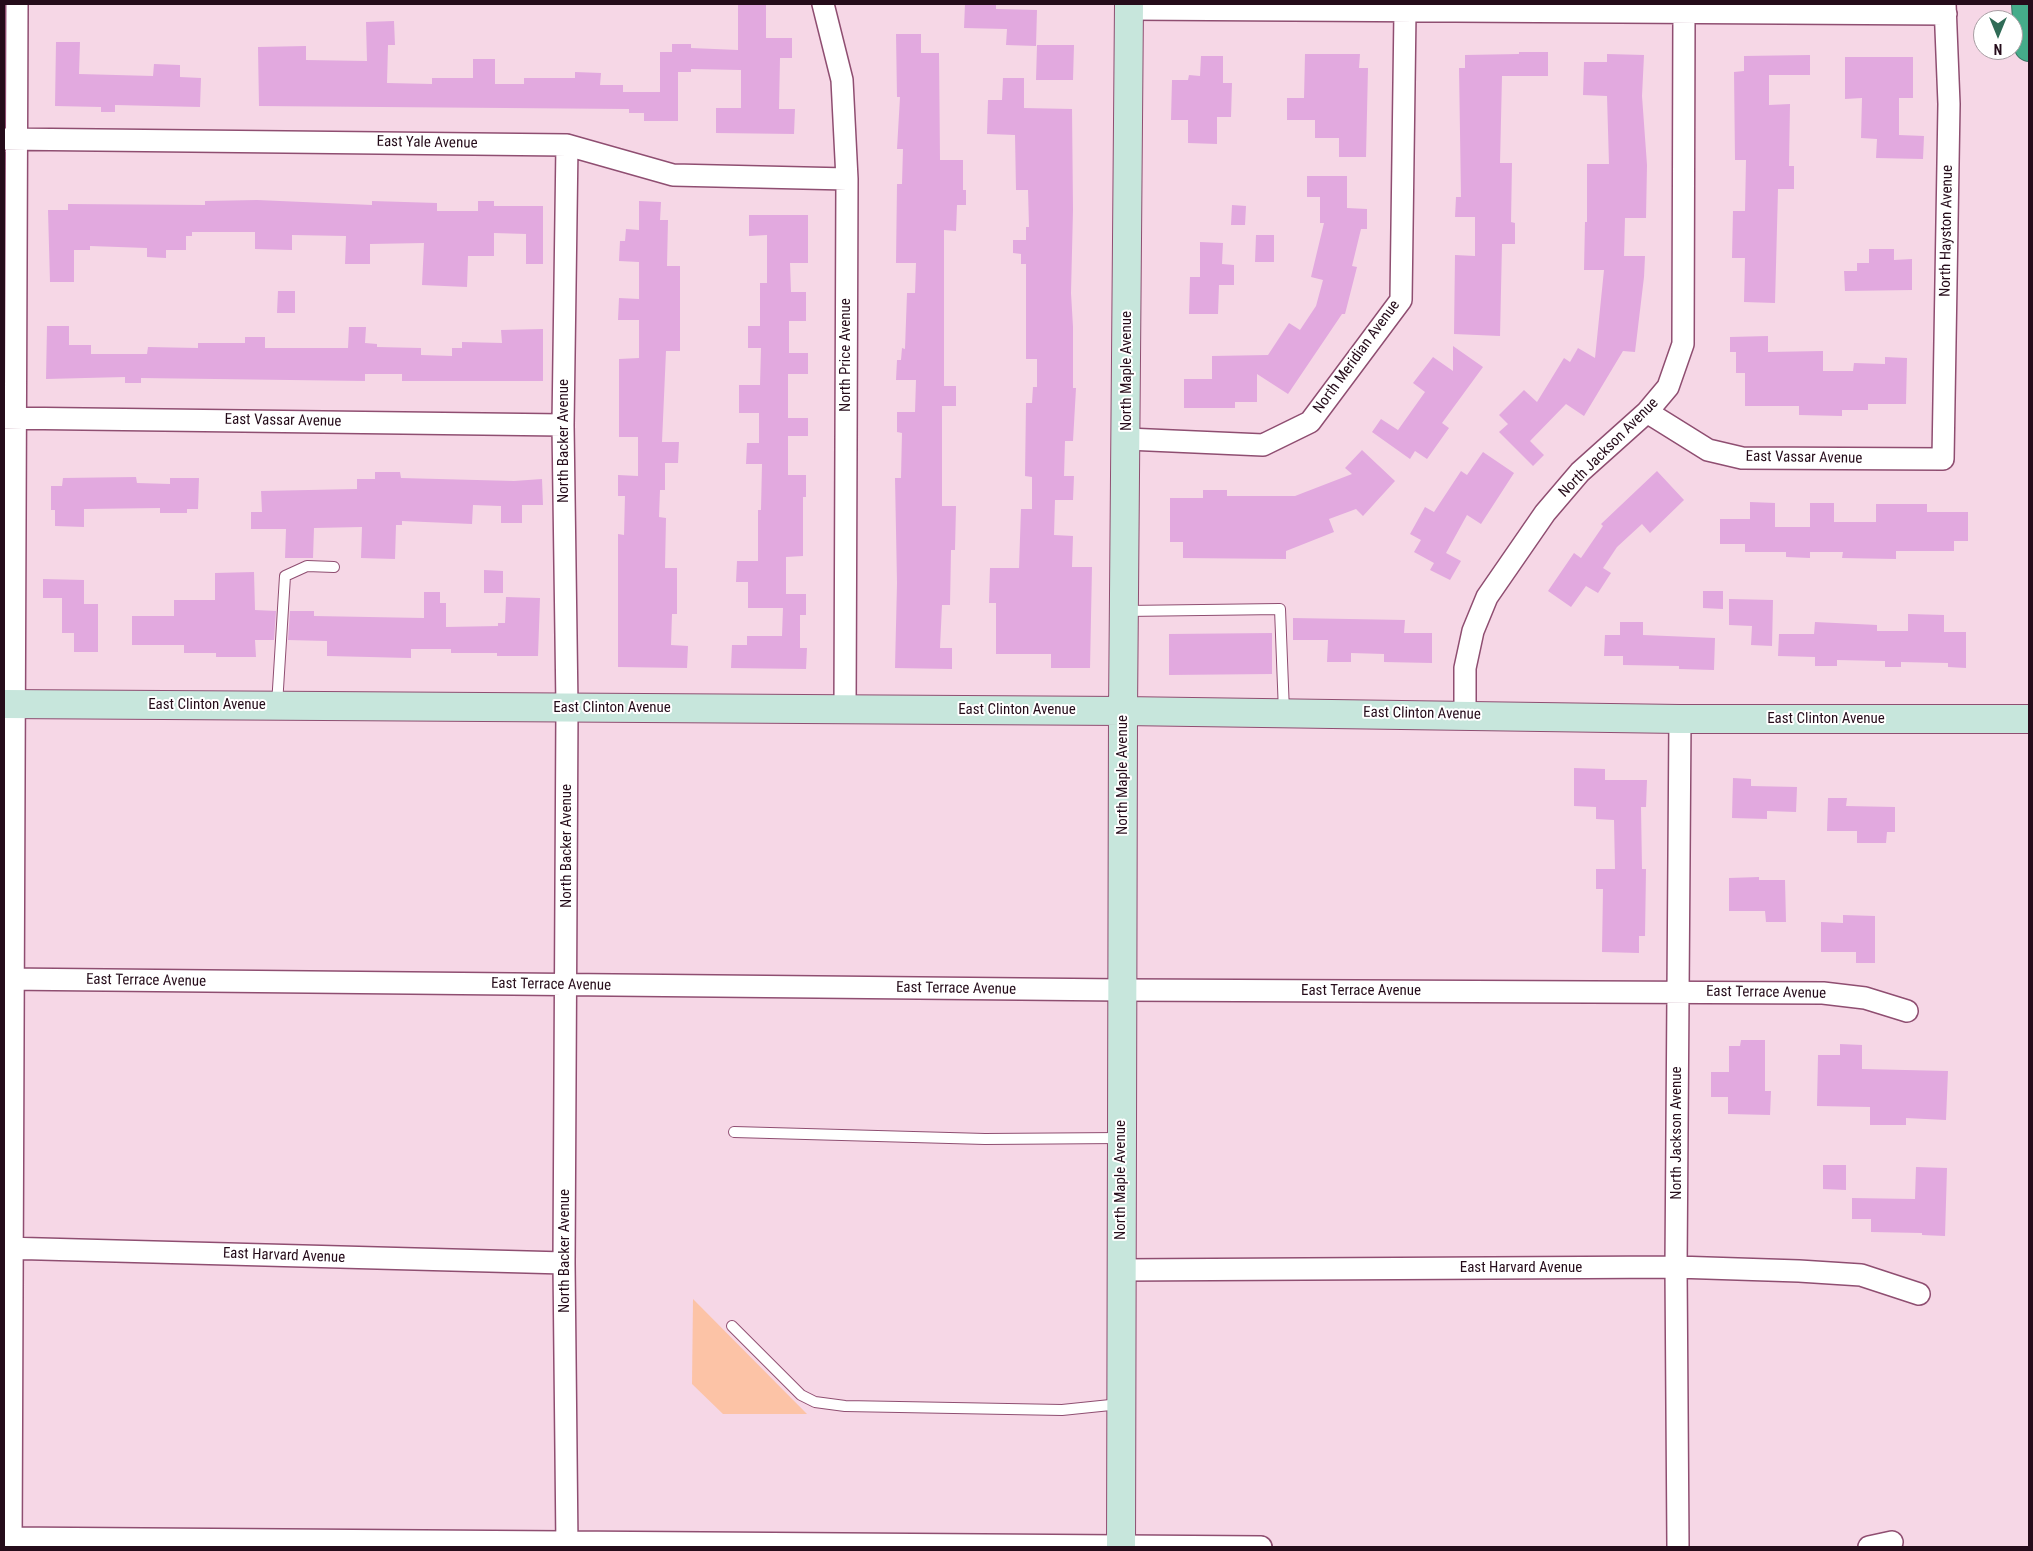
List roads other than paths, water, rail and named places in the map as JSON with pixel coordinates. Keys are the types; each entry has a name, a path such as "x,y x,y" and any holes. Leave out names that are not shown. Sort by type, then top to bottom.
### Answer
{"highway":[{"path":"2026,4 2029,47"}],"main road":[{"name":"North Maple Avenue","path":"1121,1547 1120,1270 1129,6"},
{"name":"East Clinton Avenue","path":"9,704 1123,711 1465,714 1680,719 2029,720"}],"street":[{"path":"17,4 10,139 8,1541 1261,1547"},
{"name":"North Price Avenue","path":"824,4 842,80 847,179 845,709"},
{"path":"1129,6 1405,12 1945,9"},
{"name":"North Hayston Avenue","path":"1942,459 1949,104 1945,9"},
{"name":"North Jackson Avenue","path":"1465,714 1466,668 1473,631 1487,596 1545,513 1580,472 1647,412 1668,387 1683,344 1684,11"},
{"name":"North Meridian Avenue","path":"1126,439 1263,445 1310,422 1401,300 1405,12"},
{"name":"East Yale Avenue","path":"10,139 567,145 673,175 847,179"},
{"name":"North Backer Avenue","path":"567,145 563,424 567,707 564,1264 567,1545"},
{"name":"East Vassar Avenue","path":"1647,412 1708,450 1742,458 1942,459"},
{"name":"East Vassar Avenue","path":"10,418 563,424"},
{"name":"North Jackson Avenue","path":"1678,1547 1676,1268 1680,719"},
{"name":"East Terrace Avenue","path":"8,979 1122,990 1823,993 1865,998 1907,1010"},
{"name":"East Harvard Avenue","path":"8,1248 564,1264"},
{"name":"East Harvard Avenue","path":"1120,1270 1676,1268 1799,1270 1861,1275 1919,1294"},
{"path":"1869,1547 1892,1542"}],"lane":[{"path":"277,706 285,576 307,566 334,567"},
{"path":"1124,612 1280,609 1284,713"},
{"path":"734,1132 985,1138 1121,1138"},
{"path":"732,1326 801,1395 815,1402 845,1406 1062,1410 1121,1404"}]}
